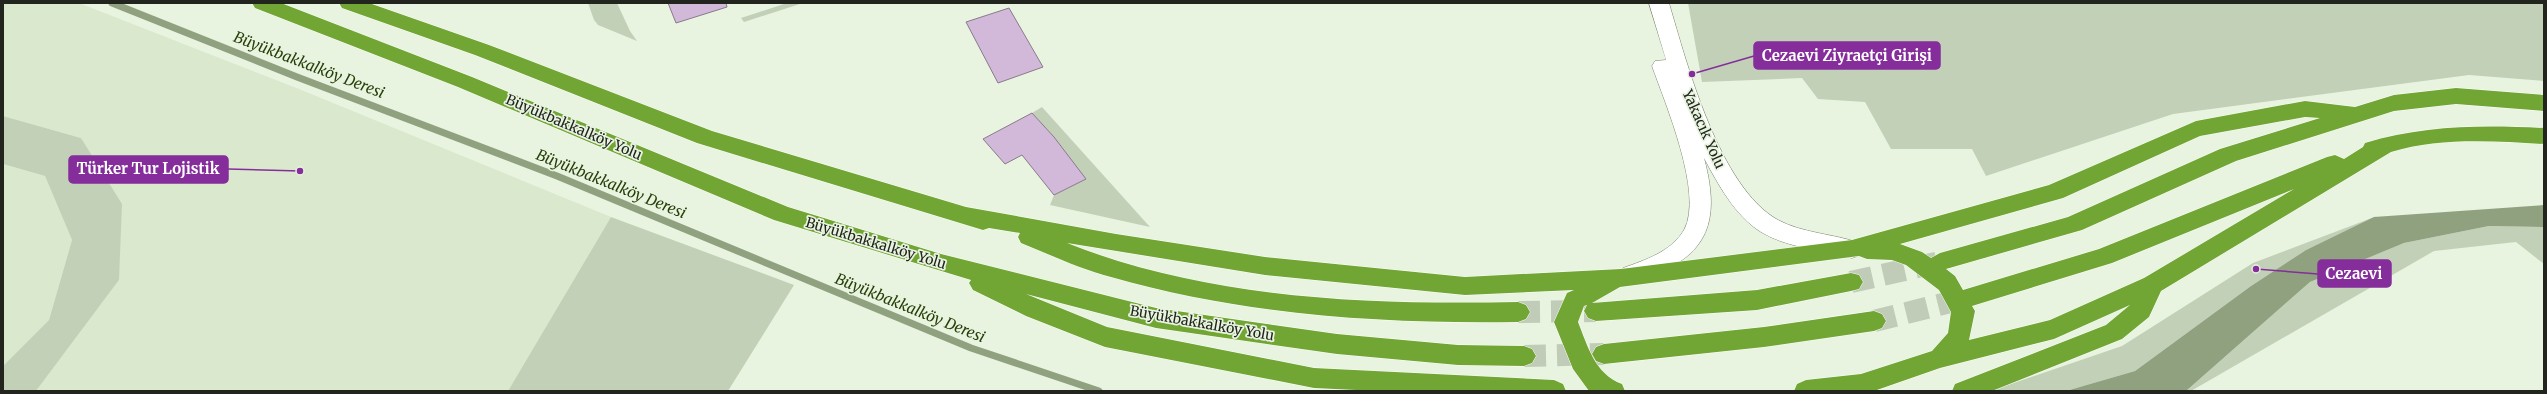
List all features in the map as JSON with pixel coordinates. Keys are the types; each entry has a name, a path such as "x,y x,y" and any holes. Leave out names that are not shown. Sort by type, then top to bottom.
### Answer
{"highway":[{"name":"Büyükbakkalköy Yolu","path":"262,3 465,82 782,214 941,263 1156,318 1337,344 1458,354 1524,356"},
{"path":"349,3 496,56 705,137 969,215 1111,268 1222,293 1328,308 1442,314 1518,312"},
{"path":"1940,262 2074,224 2228,155 2394,103 2456,96 2544,103"},
{"path":"969,215 1116,243 1265,266 1465,286 1621,278 1852,249 2055,192 2196,129 2305,109 2355,115"},
{"path":"1967,298 2104,256 2246,198 2386,144 2435,137 2489,133 2544,136"},
{"path":"1806,391 1859,388 1940,358 2054,329 2152,285 2386,144"},
{"path":"1852,249 1892,251 1914,258 1947,283 1964,312 1958,337 1940,358"},
{"path":"941,263 1034,309 1105,337 1314,378 1354,391"},
{"path":"1613,391 1600,387 1582,362 1566,322 1575,300 1621,278"},
{"path":"1596,311 1757,300 1851,282"},
{"path":"1964,391 2114,332 2140,310 2152,285"},
{"path":"1604,354 1764,337 1874,321"},
{"path":"1314,378 1438,383 1554,391"}],"main road":[{"name":"Yakacık Yolu","path":"1621,278 1656,266 1684,246 1699,222 1701,202 1696,172 1644,3"},
{"name":"Yakacık Yolu","path":"1659,3 1676,66 1713,155 1740,201 1769,226 1852,249"}],"shaded area":[{"path":"3,3 79,3 299,89 611,217 508,391 36,391 119,280 81,138 3,116"},
{"path":"588,3 617,3 630,31 637,41 598,25 594,20"},
{"path":"787,3 803,3 744,22 741,18"},
{"path":"1688,3 2544,3 2544,81 2469,75 2173,114 1986,176 1972,149 1891,149 1865,102 1818,99 1802,78 1702,82"},
{"path":"1042,107 1150,227 1050,205 1054,195 1085,179 1054,137 1032,113"},
{"path":"3,116 81,138 122,204 119,280 36,391 3,391 3,366 49,320 72,240 45,176 3,164"},
{"path":"3,164 45,176 72,240 49,320 3,366"},
{"path":"2544,205 2544,227 2489,226 2404,243 2310,282 2186,391 2066,391 2135,371 2251,286 2306,250 2374,217"},
{"path":"2377,216 2306,250 2251,286 2135,371 2066,391 1998,391 1996,389 2122,346 2253,263"},
{"path":"611,217 794,285 728,391 508,391"},
{"path":"2489,226 2544,227 2544,264 2516,242 2434,251 2191,391 2186,391 2310,282 2404,243"}],"building":[{"path":"668,3 726,3 727,7 676,23"},
{"path":"1009,8 1043,67 998,83 966,22"},
{"path":"1032,113 1054,137 1086,179 1054,195 1022,155 1005,164 983,139"}],"waterway":[{"name":"Büyükbakkalköy Deresi","path":"112,3 297,77 557,176 971,348 1099,391"}],"tunnel":[{"path":"1851,282 1940,262"},
{"path":"1874,321 1967,298"},
{"path":"1518,312 1596,311"},
{"path":"1524,356 1604,354"}],"place":[{"name":"Cezaevi Ziyraetçi Girişi","path":"1692,74"},
{"name":"Türker Tur Lojistik","path":"300,171"},
{"name":"Cezaevi","path":"2256,269"}]}
